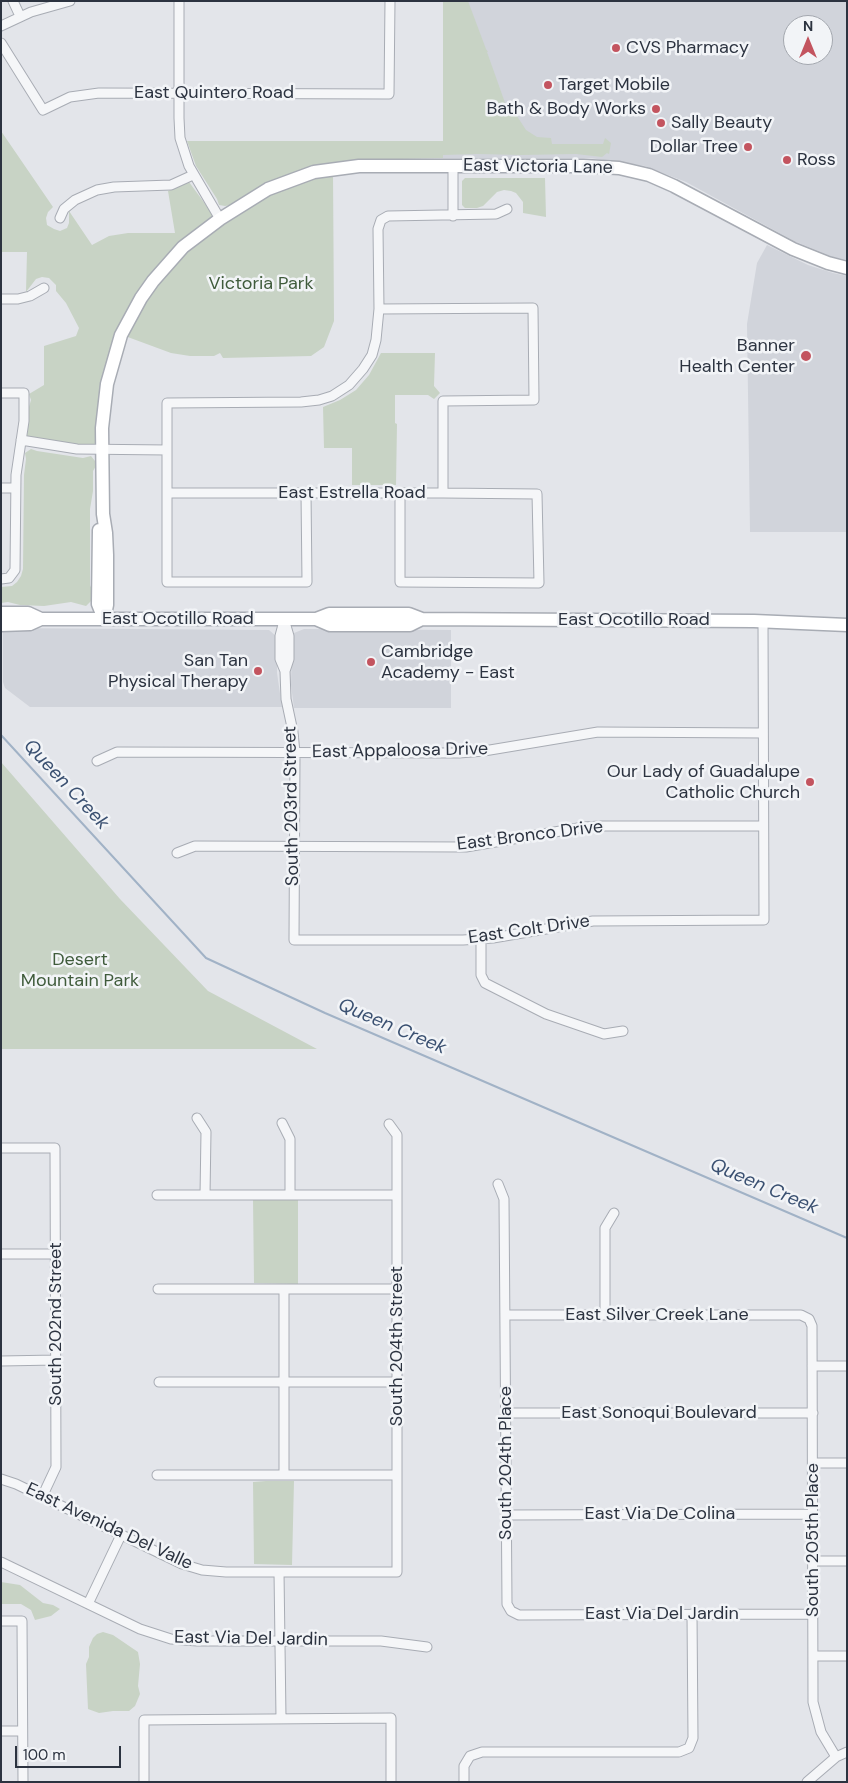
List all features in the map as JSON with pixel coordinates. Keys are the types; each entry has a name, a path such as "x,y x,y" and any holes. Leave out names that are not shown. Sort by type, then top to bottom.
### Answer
{"street":[{"path":"13,1 20,16"},
{"path":"1,26 20,16 70,1"},
{"path":"179,1 180,138 185,157 220,219"},
{"name":"East Quintero Road","path":"1,43 43,110 62,100 88,93 389,94 390,1"},
{"name":"East Victoria Lane","path":"104,619 98,604 98,545 103,514 103,421 107,384 121,335 141,298 166,265 183,247 220,219 268,189 296,177 314,172 360,166 583,166 614,168 639,172 686,191 793,249 828,263 847,268"},
{"path":"453,166 453,216"},
{"path":"60,218 64,209 75,200 96,190 114,187 172,185 194,174"},
{"path":"306,493 307,582 167,582 167,403 301,402 332,396 349,385 372,355 376,340 379,309 378,229 381,220 388,216 496,214 507,209"},
{"path":"1,299 30,296 44,288"},
{"path":"379,309 533,308 534,400 443,401 443,493"},
{"path":"1,393 24,393 24,422 15,488 15,568 12,575 1,579"},
{"path":"21,440 77,449 167,450"},
{"path":"1,488 15,488"},
{"name":"East Estrella Road","path":"167,493 400,493 443,493 537,494 538,583 400,582 400,493"},
{"name":"East Ocotillo Road","path":"1,613 28,613 41,619"},
{"name":"East Ocotillo Road","path":"1,624 30,624 41,619 316,619 330,625 410,625 422,620 763,621 847,625"},
{"name":"South 203rd Street","path":"284,619 289,636 286,699 295,753 294,940"},
{"path":"763,621 763,826"},
{"name":"East Appaloosa Drive","path":"97,761 117,752 459,753 484,751 598,732 763,733"},
{"name":"East Bronco Drive","path":"178,853 195,846 466,847 584,827 601,826 763,826"},
{"name":"East Colt Drive","path":"294,940 481,939 593,921 764,920 763,826"},
{"path":"481,939 481,975 485,983 546,1014 604,1034 623,1032"},
{"path":"197,1118 206,1132 205,1195"},
{"path":"282,1123 290,1139 290,1195"},
{"name":"South 204th Street","path":"389,1124 397,1135 397,1572"},
{"name":"South 202nd Street","path":"1,1148 55,1148 56,1467 42,1497"},
{"name":"South 204th Place","path":"498,1184 504,1199 507,1604 511,1611"},
{"path":"157,1195 397,1195"},
{"path":"605,1315 605,1228 614,1213"},
{"path":"1,1254 56,1254"},
{"path":"158,1289 397,1289"},
{"path":"284,1289 284,1475"},
{"name":"East Silver Creek Lane","path":"505,1315 801,1315 808,1319"},
{"name":"South 205th Place","path":"808,1319 812,1326 813,1702 821,1732 836,1757"},
{"path":"1,1360 56,1360"},
{"path":"812,1366 847,1366"},
{"path":"159,1382 397,1382"},
{"name":"East Sonoqui Boulevard","path":"506,1413 813,1413"},
{"path":"813,1463 847,1463"},
{"path":"157,1475 397,1475"},
{"name":"East Avenida Del Valle","path":"1,1479 182,1564 202,1570 226,1572 397,1572"},
{"name":"East Via De Colina","path":"506,1515 813,1514"},
{"path":"88,1604 121,1535"},
{"path":"813,1561 847,1561"},
{"name":"East Via Del Jardin","path":"1,1562 140,1629 171,1639 198,1641 381,1641 427,1646"},
{"path":"279,1572 281,1718"},
{"name":"East Via Del Jardin","path":"511,1611 519,1615 813,1614"},
{"path":"464,1782 464,1766 470,1756 482,1752 679,1752 689,1748 693,1738 692,1614"},
{"path":"1,1622 22,1622 22,1782"},
{"path":"813,1656 847,1656"},
{"path":"144,1782 144,1720 390,1718 390,1782"},
{"path":"1,1731 22,1731"},
{"path":"807,1782 836,1757 847,1752"}],"shaded area":[{"path":"443,1 847,1 847,260 833,257 794,241 686,182 645,166 590,158 443,158"},
{"path":"767,245 808,265 847,276 847,532 750,532 747,324 757,263"},
{"path":"3,628 269,630 277,637 277,673 282,707 30,707 5,688 3,682"},
{"name":"Cambridge Academy - East","path":"304,629 451,630 451,708 294,708 291,685 292,638 294,633"}],"green space":[{"path":"443,1 468,1 509,114 515,113 526,130 537,137 551,138 552,144 603,144 605,138 611,143 609,154 607,153 602,157 576,154 477,154 443,155 443,158 362,160 314,167 294,173 274,180 231,205 219,205 196,166 187,141 443,141"},
{"path":"1,131 53,207 48,212 46,218 47,225 60,231 67,228 69,211 92,245 109,236 128,233 175,233 168,191 189,182 214,216 189,235 167,256 119,327 98,441 92,446 77,446 27,436 31,400 29,394 44,385 44,346 76,336 79,328 66,303 56,291 56,285 49,278 42,277 36,279 26,292 27,252 1,252"},
{"name":"Victoria Park","path":"333,173 334,321 324,347 311,356 223,358 220,353 214,356 190,356 171,353 125,336 148,296 183,252 207,233 269,194 306,180"},
{"path":"465,178 545,178 546,217 523,213 523,202 516,193 504,190 497,192 483,206 465,208 462,205 462,181"},
{"path":"381,353 435,353 434,386 440,393 434,399 428,395 395,395 395,423 397,424 396,485 352,485 352,448 324,448 323,407 340,400 356,390 369,375"},
{"path":"31,449 83,458 91,456 95,461 96,466 93,471 93,491 90,509 90,585 92,600 86,606 71,602 44,606 1,603 1,587 12,586 17,582 23,569 25,453"},
{"name":"Desert Mountain Park","path":"1,762 120,899 208,991 317,1049 1,1049"},
{"path":"253,1199 298,1199 298,1284 254,1283"},
{"path":"294,1481 292,1565 254,1564 253,1482"},
{"path":"1,1582 20,1585 43,1603 60,1609 51,1616 35,1620 31,1610 21,1604 1,1604"},
{"path":"103,1632 113,1635 138,1652 140,1664 138,1686 140,1694 135,1706 129,1711 99,1713 88,1709 86,1664 89,1657 89,1647 93,1638"}],"waterway":[{"name":"Queen Creek","path":"1,735 206,958 325,1013 847,1238"}],"place":[{"name":"CVS Pharmacy","path":"616,48"},
{"name":"Target Mobile","path":"548,85"},
{"name":"Bath & Body Works","path":"656,109"},
{"name":"Sally Beauty","path":"661,123"},
{"name":"Dollar Tree","path":"748,147"},
{"name":"Ross","path":"787,160"},
{"name":"Banner Health Center","path":"806,356"},
{"name":"Cambridge Academy - East","path":"371,662"},
{"name":"San Tan Physical Therapy","path":"258,671"},
{"name":"Our Lady of Guadalupe Catholic Church","path":"810,782"}]}
